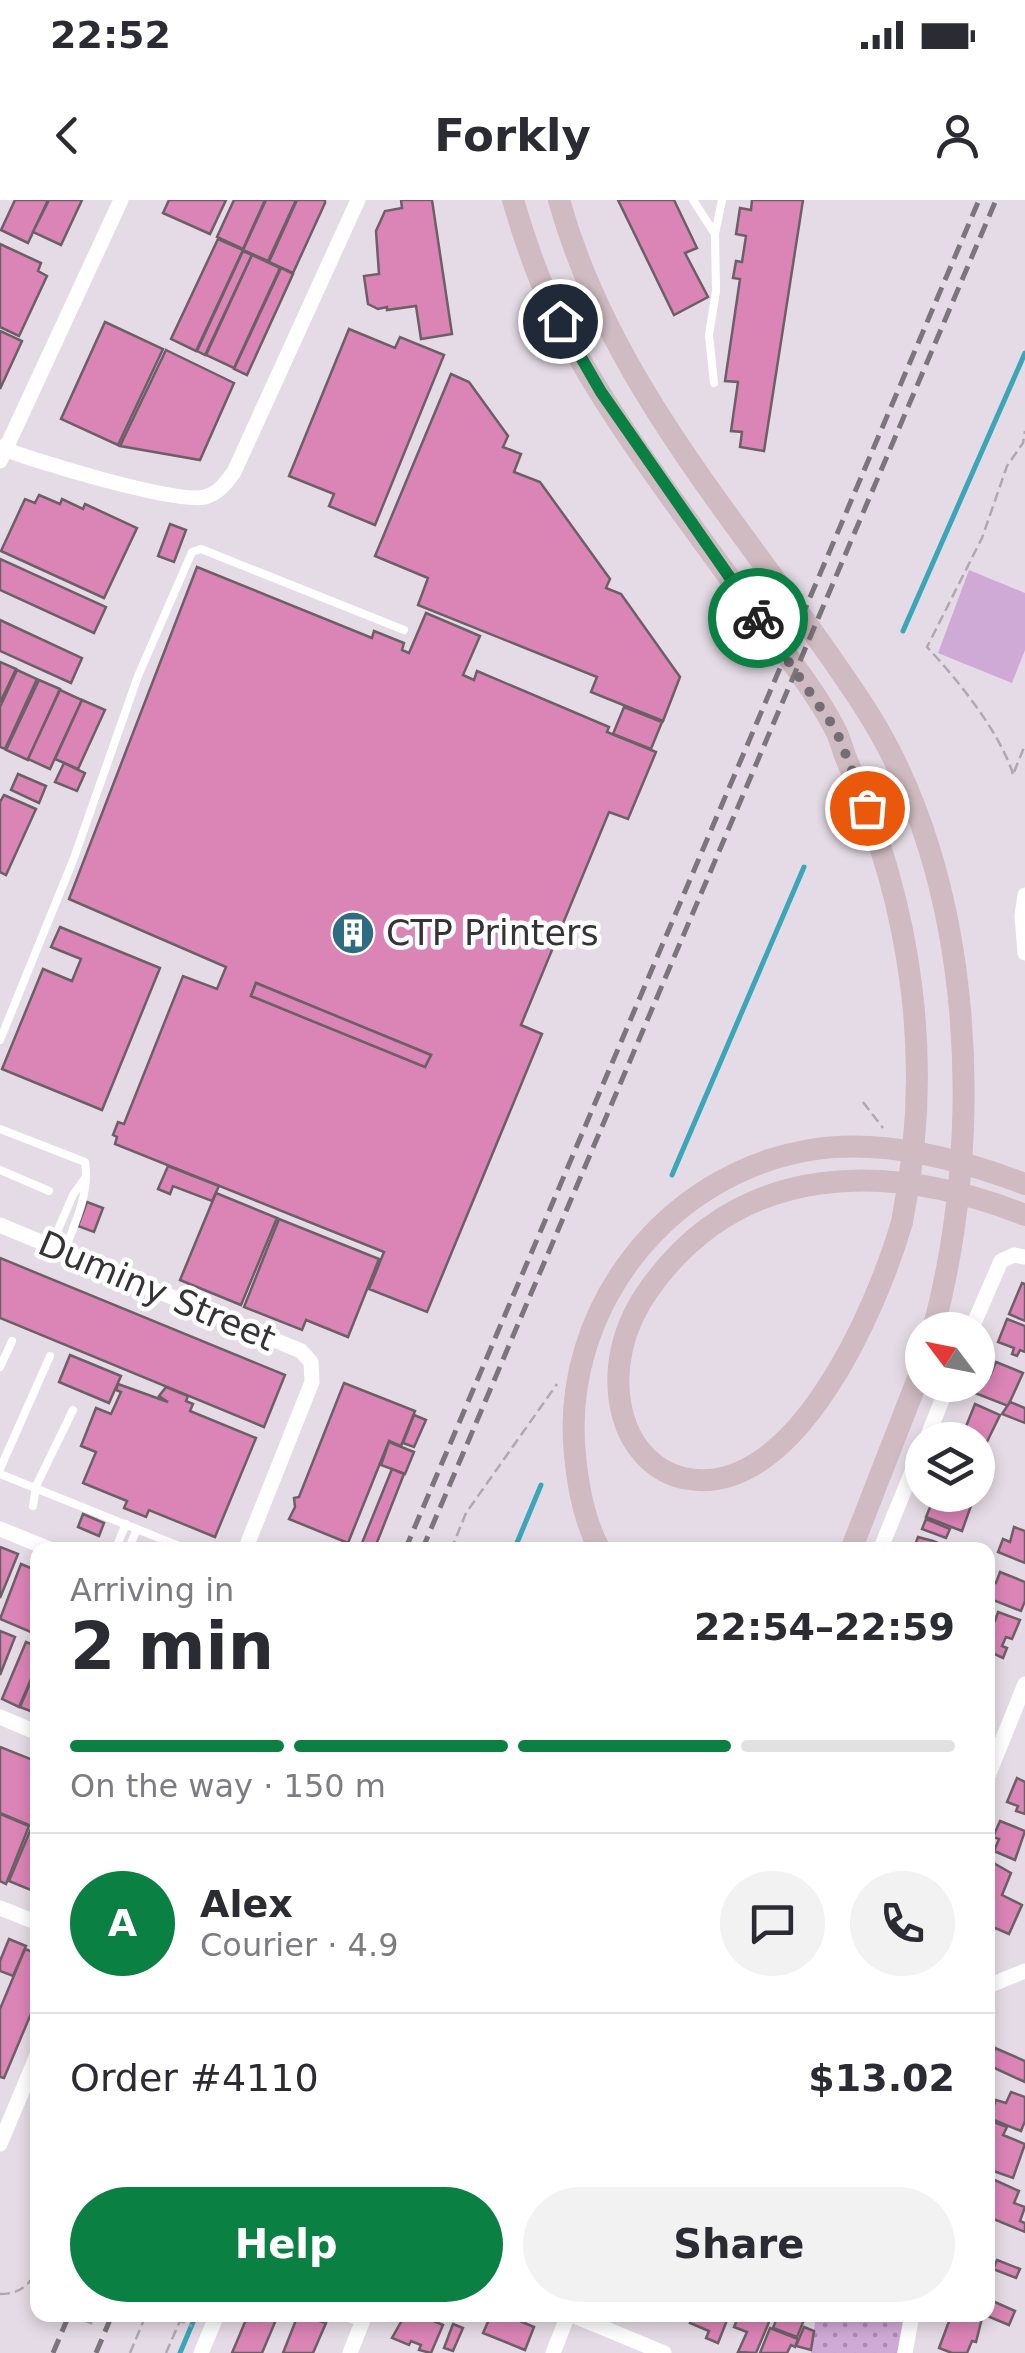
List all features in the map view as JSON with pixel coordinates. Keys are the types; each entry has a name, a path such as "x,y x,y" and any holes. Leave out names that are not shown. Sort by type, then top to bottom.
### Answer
{"main road":[{"path":"513,200 530,257 570,342 836,730 878,834 896,893 912,982 918,1081 914,1163 902,1222 888,1268 860,1329 794,1432 772,1452 730,1476 696,1480 668,1473 640,1450 628,1430 619,1392 620,1354 629,1324 644,1295 678,1254 706,1228 737,1208 806,1184 853,1179 884,1180 974,1197 1025,1215"},
{"path":"559,200 597,309 646,398 867,710 916,812 933,864 956,974 964,1084 960,1176 949,1263 937,1312"},
{"path":"584,1542 572,1428 578,1372 594,1321 612,1284 641,1245 669,1217 729,1176 810,1150 850,1146 884,1147 986,1169 1025,1184"},
{"path":"855,1542 909,1402"},
{"path":"582,1502 596,1542"}],"street":[{"path":"121,200 2,452 190,498 218,492 234,472 358,200"},
{"path":"1025,894 1025,952"},
{"name":"Duminy Street","path":"0,1225 301,1352 311,1362 312,1382 248,1542"},
{"path":"978,1312 996,1269 1006,1257 1025,1256"},
{"path":"883,1542 905,1489"},
{"path":"0,1528 33,1542"},
{"path":"995,1759 1025,1684"},
{"path":"0,1717 30,1729"},
{"path":"0,1908 30,1920"},
{"path":"995,1983 1025,1971"},
{"path":"0,2144 30,2073"},
{"path":"0,2098 17,2105"},
{"path":"201,2353 214,2322"},
{"path":"350,2353 363,2322"},
{"path":"553,2353 567,2322"},
{"path":"587,2322 664,2353"},
{"path":"905,2353 911,2322"}],"lane":[{"path":"693,200 714,234"},
{"path":"714,383 709,335 716,291 714,234 722,200"},
{"path":"0,1040 74,858 138,676 192,552 202,549 404,630"},
{"path":"0,1129 85,1162 84,1198 57,1249"},
{"path":"0,1170 49,1190"},
{"path":"57,1249 73,1195 87,1174"},
{"path":"0,1368 12,1341"},
{"path":"50,1356 0,1471 170,1542"},
{"path":"33,1506 36,1486 73,1410"},
{"path":"118,1542 126,1524"},
{"path":"131,1542 136,1528"},
{"path":"159,1542 161,1538"}],"path":[{"path":"1025,431 1023,443 1007,466 982,538 927,647 947,668 1007,754 1013,774 1025,745"},
{"path":"863,1102 892,1136"},
{"path":"454,1542 466,1512 564,1374 560,1393"},
{"path":"0,2294 13,2294 30,2284"},
{"path":"130,2353 143,2322"},
{"path":"166,2353 180,2322"},
{"path":"182,2322 198,2328"}],"shaded area":[{"path":"969,570 1025,593 1025,650 1012,683 938,653"},
{"path":"815,2322 903,2322 897,2353 811,2353"}],"building":[{"path":"15,200 48,200 28,243 1,230"},
{"path":"49,200 82,200 61,245 33,232"},
{"path":"169,200 226,200 210,234 163,213"},
{"path":"234,200 265,200 243,249 217,237"},
{"path":"266,200 296,200 268,261 243,250"},
{"path":"297,200 325,203 293,273 269,262"},
{"path":"401,200 432,200 452,334 421,339 416,306 387,310 368,304 364,276 379,274 376,231 385,211 402,208"},
{"path":"618,200 674,200 697,248 685,253 708,297 674,315"},
{"path":"752,200 803,200 764,451 740,447 742,432 731,431 738,382 725,381 740,279 733,278 736,261 742,262 746,236 736,234 740,208 751,210"},
{"path":"218,239 243,250 196,351 171,339"},
{"path":"0,244 41,263 38,271 47,276 19,336 0,327"},
{"path":"243,251 252,255 205,355 197,351"},
{"path":"252,255 280,268 234,368 206,355"},
{"path":"281,268 293,274 247,375 234,369"},
{"path":"105,322 163,349 118,445 61,419"},
{"path":"349,329 395,348 400,337 444,355 375,525 329,506 334,494 289,476"},
{"path":"0,331 22,341 0,389"},
{"path":"166,350 234,383 200,460 120,446"},
{"path":"451,374 469,382 508,436 503,447 521,454 514,472 540,482 610,579 606,588 621,594 680,677 663,721 591,692 597,677 418,605 428,578 375,556"},
{"path":"39,495 60,504 62,499 83,509 85,504 137,528 104,598 1,551 25,499 35,503"},
{"path":"170,524 186,530 174,562 158,556"},
{"path":"0,559 106,607 94,633 0,590"},
{"name":"CTP Printers","path":"197,567 372,638 374,631 404,643 402,650 409,653 426,613 480,636 463,675 474,680 477,671 609,727 607,732 656,752 628,819 609,812 521,1025 542,1034 427,1312 369,1289 384,1252 115,1144 117,1137 113,1135 118,1122 124,1124 183,976 217,989 226,967 69,899","holes":["256,983 431,1055 425,1067 251,996"]},
{"path":"0,620 82,658 71,683 0,651"},
{"path":"0,662 16,669 0,703"},
{"path":"17,670 37,679 5,749 0,747 0,707"},
{"path":"39,680 60,689 28,760 6,750"},
{"path":"60,690 82,700 50,769 28,759"},
{"path":"82,700 105,710 78,769 55,759"},
{"path":"624,707 662,722 651,749 613,734"},
{"path":"64,763 85,773 77,791 55,782"},
{"path":"18,774 46,786 39,803 11,790"},
{"path":"4,795 36,809 6,875 0,872 0,802"},
{"path":"60,927 160,968 102,1110 2,1069 43,969 72,981 81,959 51,947"},
{"path":"256,983 431,1055 425,1067 251,996"},
{"path":"168,1166 219,1186 212,1201 173,1186 170,1194 158,1189"},
{"path":"216,1193 277,1218 241,1305 180,1280"},
{"path":"87,1202 103,1208 94,1232 78,1226"},
{"path":"279,1219 379,1259 348,1337 306,1320 302,1330 244,1307"},
{"path":"0,1258 285,1375 264,1427 0,1318"},
{"path":"1022,1283 1025,1284 1025,1321 1009,1314"},
{"path":"1007,1319 1025,1326 1025,1352 1020,1350 1017,1356 1012,1354 1014,1348 998,1342"},
{"path":"70,1355 121,1376 109,1403 59,1382"},
{"path":"995,1364 1023,1373 1008,1406 995,1401"},
{"path":"344,1383 415,1411 401,1446 389,1441 348,1542 289,1519 295,1507 294,1498 299,1497"},
{"path":"118,1384 168,1402 159,1396 166,1387 188,1396 186,1401 193,1404 190,1411 256,1438 215,1537 149,1510 146,1517 124,1508 127,1501 83,1483 96,1452 81,1446 96,1408 111,1414 121,1392 116,1390"},
{"path":"1010,1402 1025,1408 1025,1423 1002,1414"},
{"path":"975,1404 1000,1415 995,1425 995,1422 968,1422"},
{"path":"414,1415 426,1420 414,1447 403,1443"},
{"path":"389,1442 414,1452 405,1474 381,1465"},
{"path":"392,1469 404,1474 377,1542 362,1542"},
{"path":"928,1512 969,1512 962,1531 926,1517"},
{"path":"83,1514 104,1523 99,1536 78,1527"},
{"path":"926,1519 950,1529 946,1538 922,1529"},
{"path":"1014,1527 1025,1531 1025,1563 998,1552 1003,1539 1010,1542"},
{"path":"0,1547 18,1554 0,1598"},
{"path":"21,1564 30,1568 30,1632 0,1619"},
{"path":"1000,1572 1025,1582 1021,1611 995,1601"},
{"path":"998,1612 1020,1620 1012,1639 1006,1637 1003,1658 995,1654"},
{"path":"0,1631 15,1637 0,1675"},
{"path":"26,1642 30,1644 30,1682 19,1707 2,1699"},
{"path":"30,1684 30,1711 20,1707"},
{"path":"0,1747 30,1759 30,1826 0,1813"},
{"path":"1017,1778 1025,1782 1025,1814 1007,1802"},
{"path":"0,1814 29,1826 6,1884 0,1881"},
{"path":"1000,1821 1025,1831 1015,1860 995,1851 999,1839 995,1832"},
{"path":"30,1831 30,1890 9,1881"},
{"path":"995,1864 1011,1873 1002,1895 1022,1905 1009,1934 995,1928"},
{"path":"9,1939 26,1946 13,1976 0,1971"},
{"path":"25,1949 30,1951 30,2016 4,2078 0,2077 0,2009"},
{"path":"995,2048 1025,2061 1025,2082 995,2068"},
{"path":"1011,2092 1025,2097 1021,2131 995,2120 996,2100 1006,2103"},
{"path":"995,2123 1007,2127 1003,2135 1025,2144 1013,2178 995,2172"},
{"path":"995,2180 1019,2191 1014,2203 1025,2207 1020,2221 1025,2223 1025,2232 995,2220"},
{"path":"997,2260 1020,2269 1016,2278 995,2270"},
{"path":"995,2302 1015,2311 1009,2325 995,2319"},
{"path":"245,2322 275,2322 262,2353 232,2353"},
{"path":"295,2322 326,2323 313,2353 283,2353"},
{"path":"401,2322 443,2325 431,2353 419,2350 421,2345 411,2341 409,2345 392,2338"},
{"path":"488,2322 522,2322 534,2327 525,2350 483,2333"},
{"path":"726,2322 718,2343 706,2338 709,2331 690,2323"},
{"path":"736,2322 769,2322 756,2353 738,2352 747,2332 734,2327"},
{"path":"775,2322 803,2322 797,2337 773,2328"},
{"path":"949,2322 981,2322 976,2342 972,2341 967,2353 939,2348"},
{"path":"453,2324 463,2328 453,2351 444,2348"},
{"path":"804,2327 814,2331 811,2350 796,2346"},
{"path":"770,2328 798,2339 795,2347 791,2345 787,2353 760,2353"}],"waterway":[{"path":"903,631 1025,353"},
{"path":"672,1175 804,867"},
{"path":"517,1542 541,1485"},
{"path":"180,2353 193,2322"}],"railway":[{"path":"408,1542 979,200"},
{"path":"425,1542 996,200"},
{"path":"53,2353 66,2322"},
{"path":"96,2353 109,2322"}],"way so far":[{"path":"758,618 836,730 867,808"}],"place":[{"name":"CTP Printers","path":"353,933"}],"route":[{"path":"560,321 601,392 758,618"}]}
